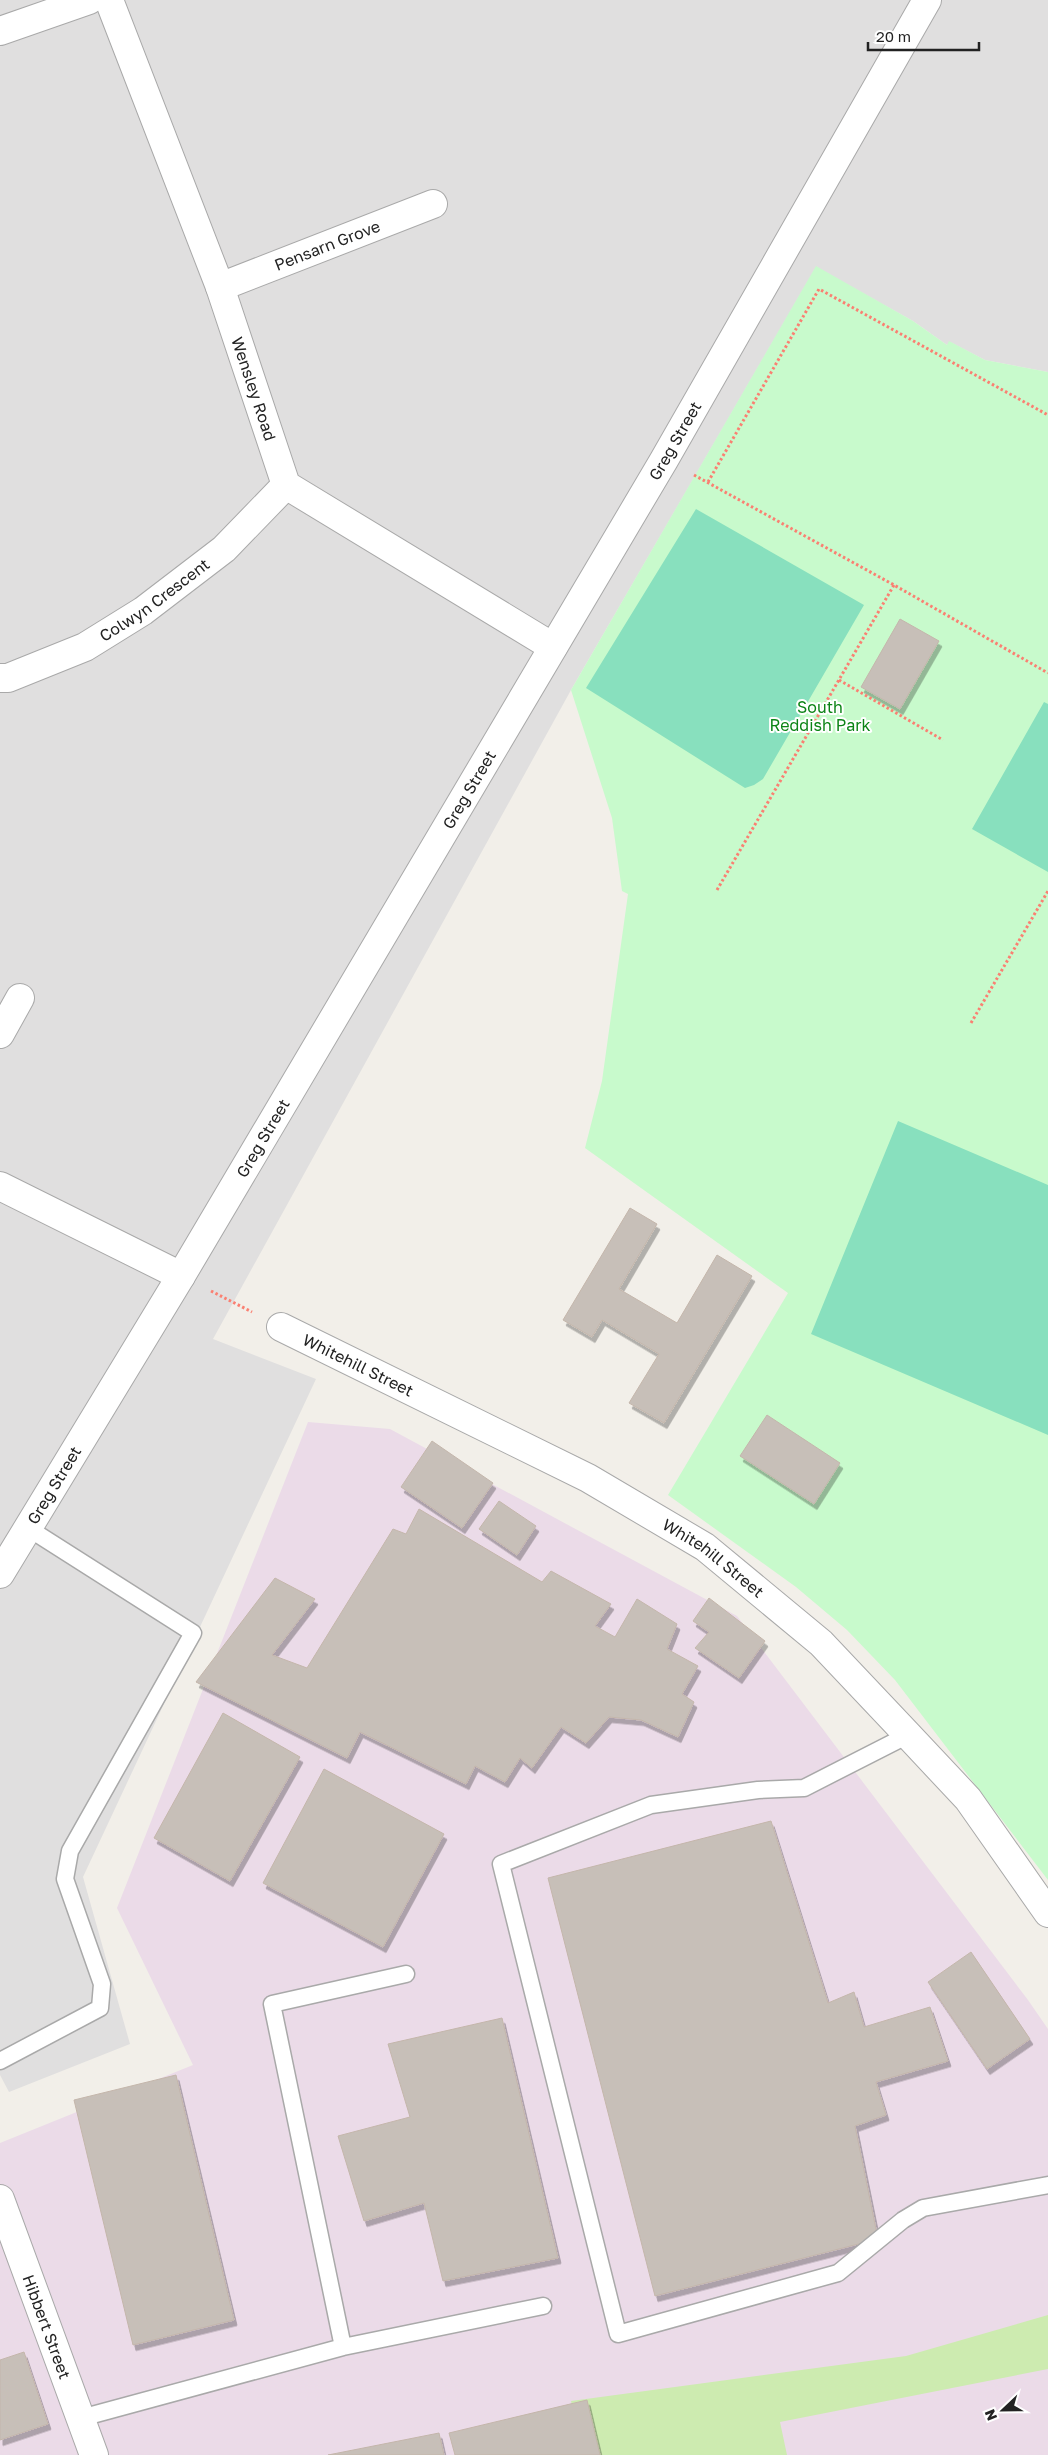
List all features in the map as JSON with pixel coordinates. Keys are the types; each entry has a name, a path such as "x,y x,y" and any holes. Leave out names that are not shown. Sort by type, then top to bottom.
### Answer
{"street":[{"path":"0,31 89,0"},
{"name":"Wensley Road","path":"109,0 220,288 286,485"},
{"name":"Greg Street","path":"0,1574 181,1276 664,460 927,0"},
{"name":"Pensarn Grove","path":"220,288 433,204"},
{"path":"286,485 553,647"},
{"name":"Colwyn Crescent","path":"0,678 8,678 85,647 143,611 224,549 286,485"},
{"path":"0,1034 20,998"},
{"path":"0,1186 181,1276"},
{"name":"Whitehill Street","path":"281,1327 588,1478 705,1547 821,1643 968,1799 1048,1913"},
{"name":"Hibbert Street","path":"3,2216 94,2455"}],"lane":[{"path":"0,2061 100,2008 102,1984 65,1880 70,1851 193,1633 28,1528"},
{"path":"908,1735 804,1788 758,1790 651,1805 501,1864 618,2334 838,2273 903,2220 923,2208 1048,2184"},
{"path":"343,2347 272,2004 406,1974"},
{"path":"81,2418 343,2347 543,2306"}],"path":[{"path":"708,482 819,289 1048,416"},
{"path":"664,460 708,482 894,585 1048,673"},
{"path":"717,890 894,585"},
{"path":"839,680 944,740"},
{"path":"971,1023 1048,891"},
{"path":"181,1276 281,1327"}],"shaded area":[{"path":"0,0 1048,0 1048,372 985,360 950,342 947,345 913,321 816,267 571,690 213,1339 316,1379 83,1877 130,2044 9,2092 0,2075"},
{"path":"308,1422 390,1429 737,1616 1028,2000 1048,2029 1048,2455 0,2455 0,2143 193,2065 117,1908"}],"green space":[{"name":"South Reddish Park","path":"816,266 913,321 947,345 949,341 985,360 1048,372 1048,1880 895,1680 847,1630 796,1587 668,1495 788,1293 585,1148 602,1081 628,894 622,891 612,818 571,690"},
{"path":"696,509 864,605 763,779 745,788 586,688"},
{"path":"1044,702 1048,704 1048,872 972,829"},
{"path":"898,1121 1048,1185 1048,1435 811,1334"},
{"path":"1048,2315 1048,2369 780,2422 787,2455 585,2455 571,2401 906,2356"}],"building":[{"path":"900,619 939,641 900,709 861,687"},
{"path":"630,1208 657,1224 619,1289 677,1323 717,1255 752,1276 664,1423 629,1403 659,1354 602,1320 592,1337 563,1320"},
{"path":"767,1415 840,1463 814,1504 740,1456"},
{"path":"432,1441 493,1483 462,1528 401,1487"},
{"path":"499,1501 536,1526 517,1555 479,1529"},
{"path":"419,1509 542,1582 551,1571 611,1604 595,1626 615,1637 637,1599 677,1624 667,1649 698,1666 682,1694 694,1702 678,1737 641,1720 609,1717 586,1743 561,1727 532,1768 520,1758 505,1782 475,1766 466,1784 360,1732 347,1758 196,1682 275,1578 315,1599 272,1655 307,1668 393,1529 406,1534"},
{"path":"709,1598 765,1641 739,1678 695,1648 709,1632 693,1621"},
{"path":"223,1713 300,1757 230,1881 154,1838"},
{"path":"324,1769 444,1834 383,1947 263,1883"},
{"path":"771,1821 828,2003 854,1992 864,2027 930,2007 948,2061 876,2082 886,2115 855,2126 878,2239 655,2296 548,1878"},
{"path":"971,1952 1030,2039 987,2069 928,1982"},
{"path":"502,2018 558,2258 443,2281 424,2203 364,2221 338,2136 410,2117 388,2044"},
{"path":"176,2075 234,2320 133,2345 74,2100"},
{"path":"24,2352 48,2424 0,2440 0,2360"},
{"path":"587,2400 600,2455 455,2455 449,2433"},
{"path":"439,2433 444,2455 328,2455"}]}
